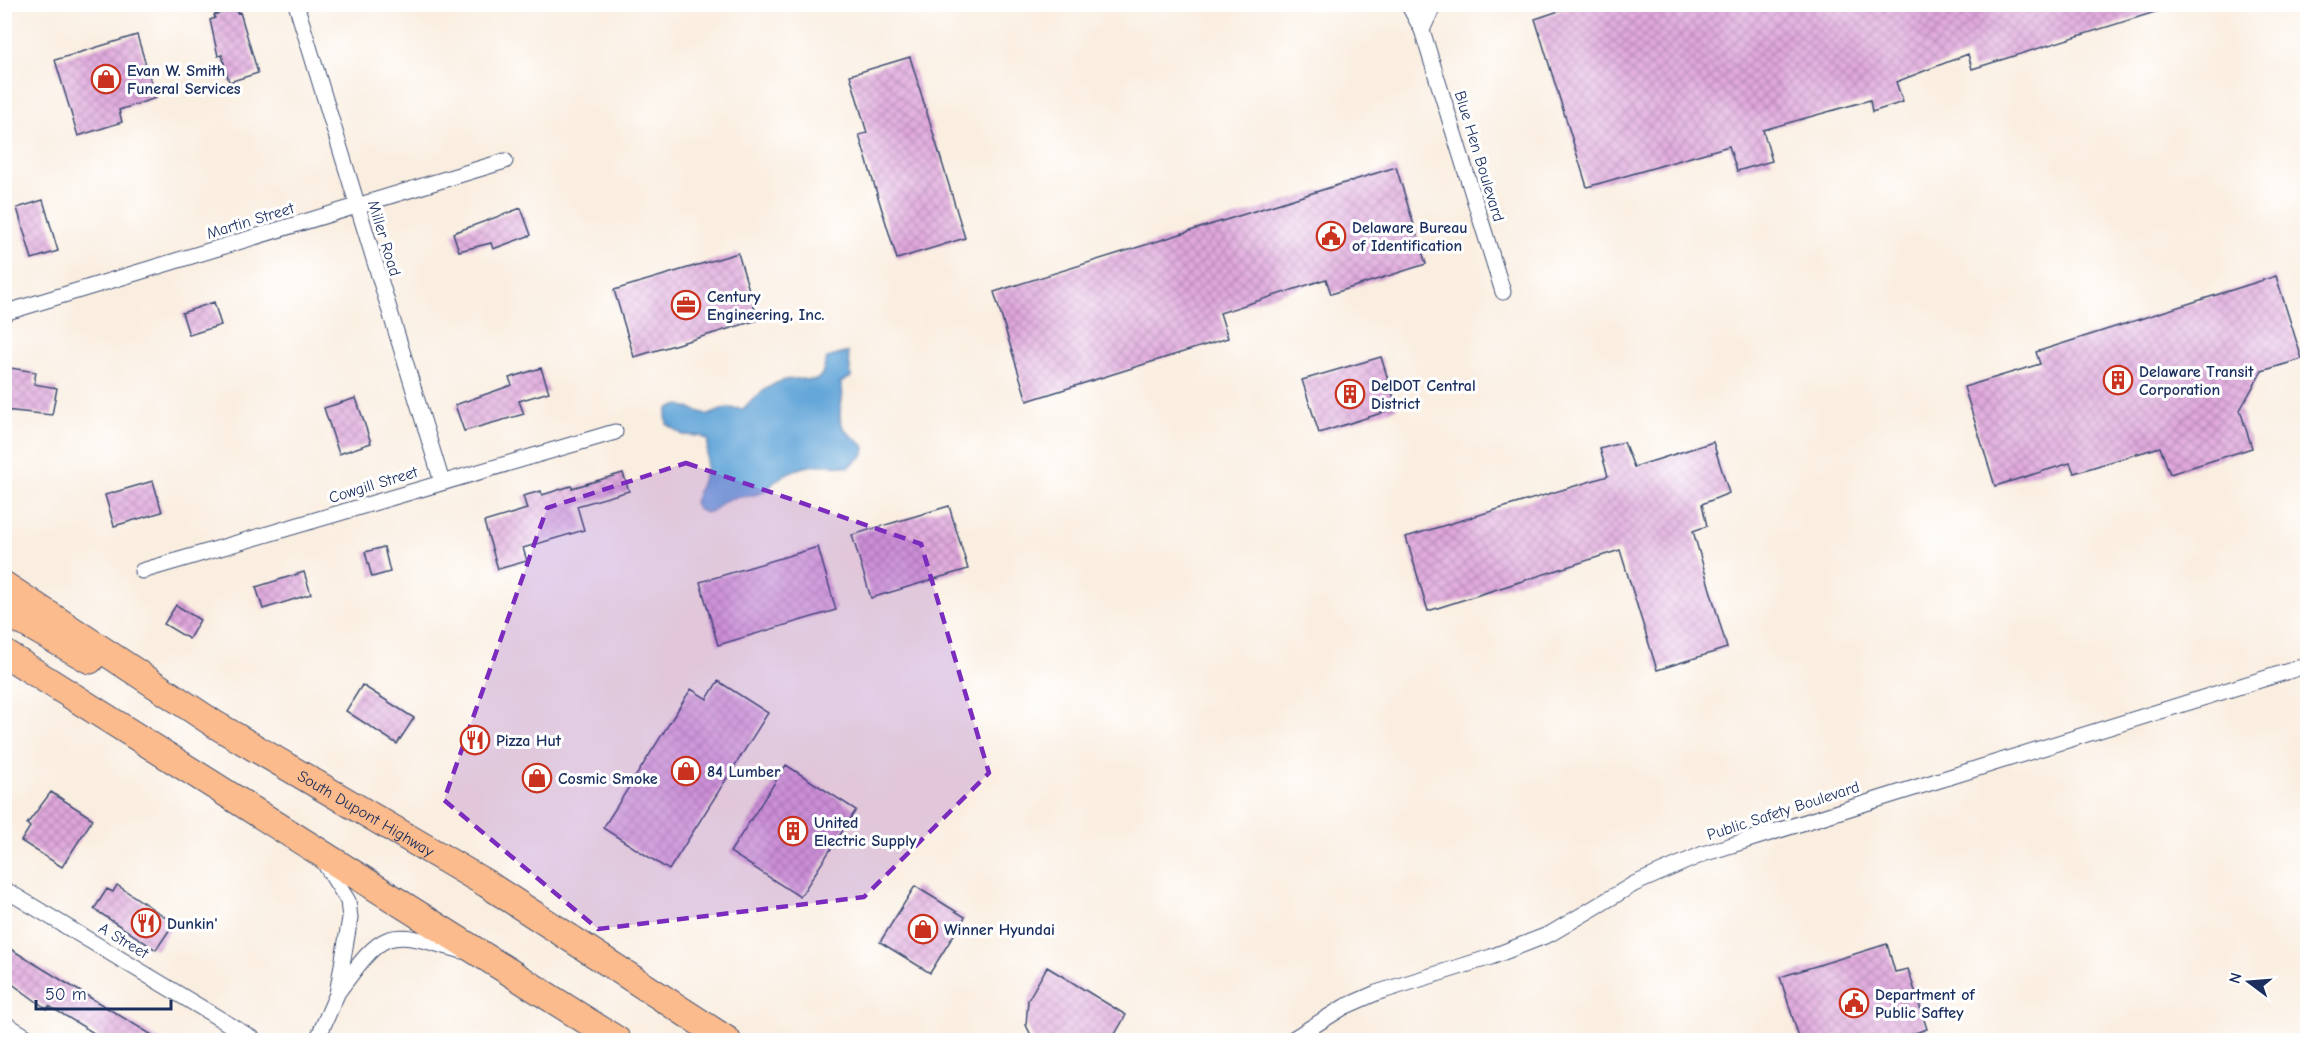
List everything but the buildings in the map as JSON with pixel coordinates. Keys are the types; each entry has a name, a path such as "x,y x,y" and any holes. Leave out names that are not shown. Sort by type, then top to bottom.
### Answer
{"highway":[{"name":"South Dupont Highway","path":"4,585 216,725 487,884 727,1041"},
{"path":"4,611 47,638 216,725"},
{"path":"4,653 617,1041"}],"street":[{"name":"Miller Road","path":"296,4 442,482"},
{"name":"Blue Hen Boulevard","path":"1408,4 1422,30 1503,292"},
{"path":"1422,30 1434,4"},
{"name":"Martin Street","path":"4,313 505,161"},
{"name":"Cowgill Street","path":"142,571 615,432"},
{"name":"Public Safety Boulevard","path":"1291,1041 1344,1007 1387,990 1491,957 1550,934 1634,884 1703,854 2307,665"},
{"path":"316,850 348,901 350,918 337,994"},
{"name":"A Street","path":"4,889 255,1041"},
{"path":"317,1041 337,994 367,952 386,938 406,936 487,958"},
{"path":"4,1023 32,1041"}],"highlighted area":[{"path":"686,463 921,544 989,773 864,897 598,929 444,800 547,508"}],"water":[{"path":"848,352 851,377 840,383 843,394 840,416 843,427 865,447 864,454 849,467 822,465 804,467 778,479 764,492 730,499 715,510 705,513 697,509 694,502 706,470 708,440 701,436 683,435 667,424 666,414 669,408 680,405 709,415 726,408 743,409 778,382 793,379 818,379 827,358"}],"place":[{"name":"Evan W. Smith Funeral Services","path":"106,79"},
{"name":"Delaware Bureau of Identification","path":"1331,236"},
{"name":"Century Engineering, Inc.","path":"686,305"},
{"name":"Delaware Transit Corporation","path":"2118,380"},
{"name":"DelDOT Central District","path":"1350,394"},
{"name":"Pizza Hut","path":"475,740"},
{"name":"84 Lumber","path":"686,771"},
{"name":"Cosmic Smoke","path":"537,778"},
{"name":"United Electric Supply","path":"793,831"},
{"name":"Dunkin'","path":"146,923"},
{"name":"Winner Hyundai","path":"923,929"},
{"name":"Department of Public Saftey","path":"1854,1003"}]}
